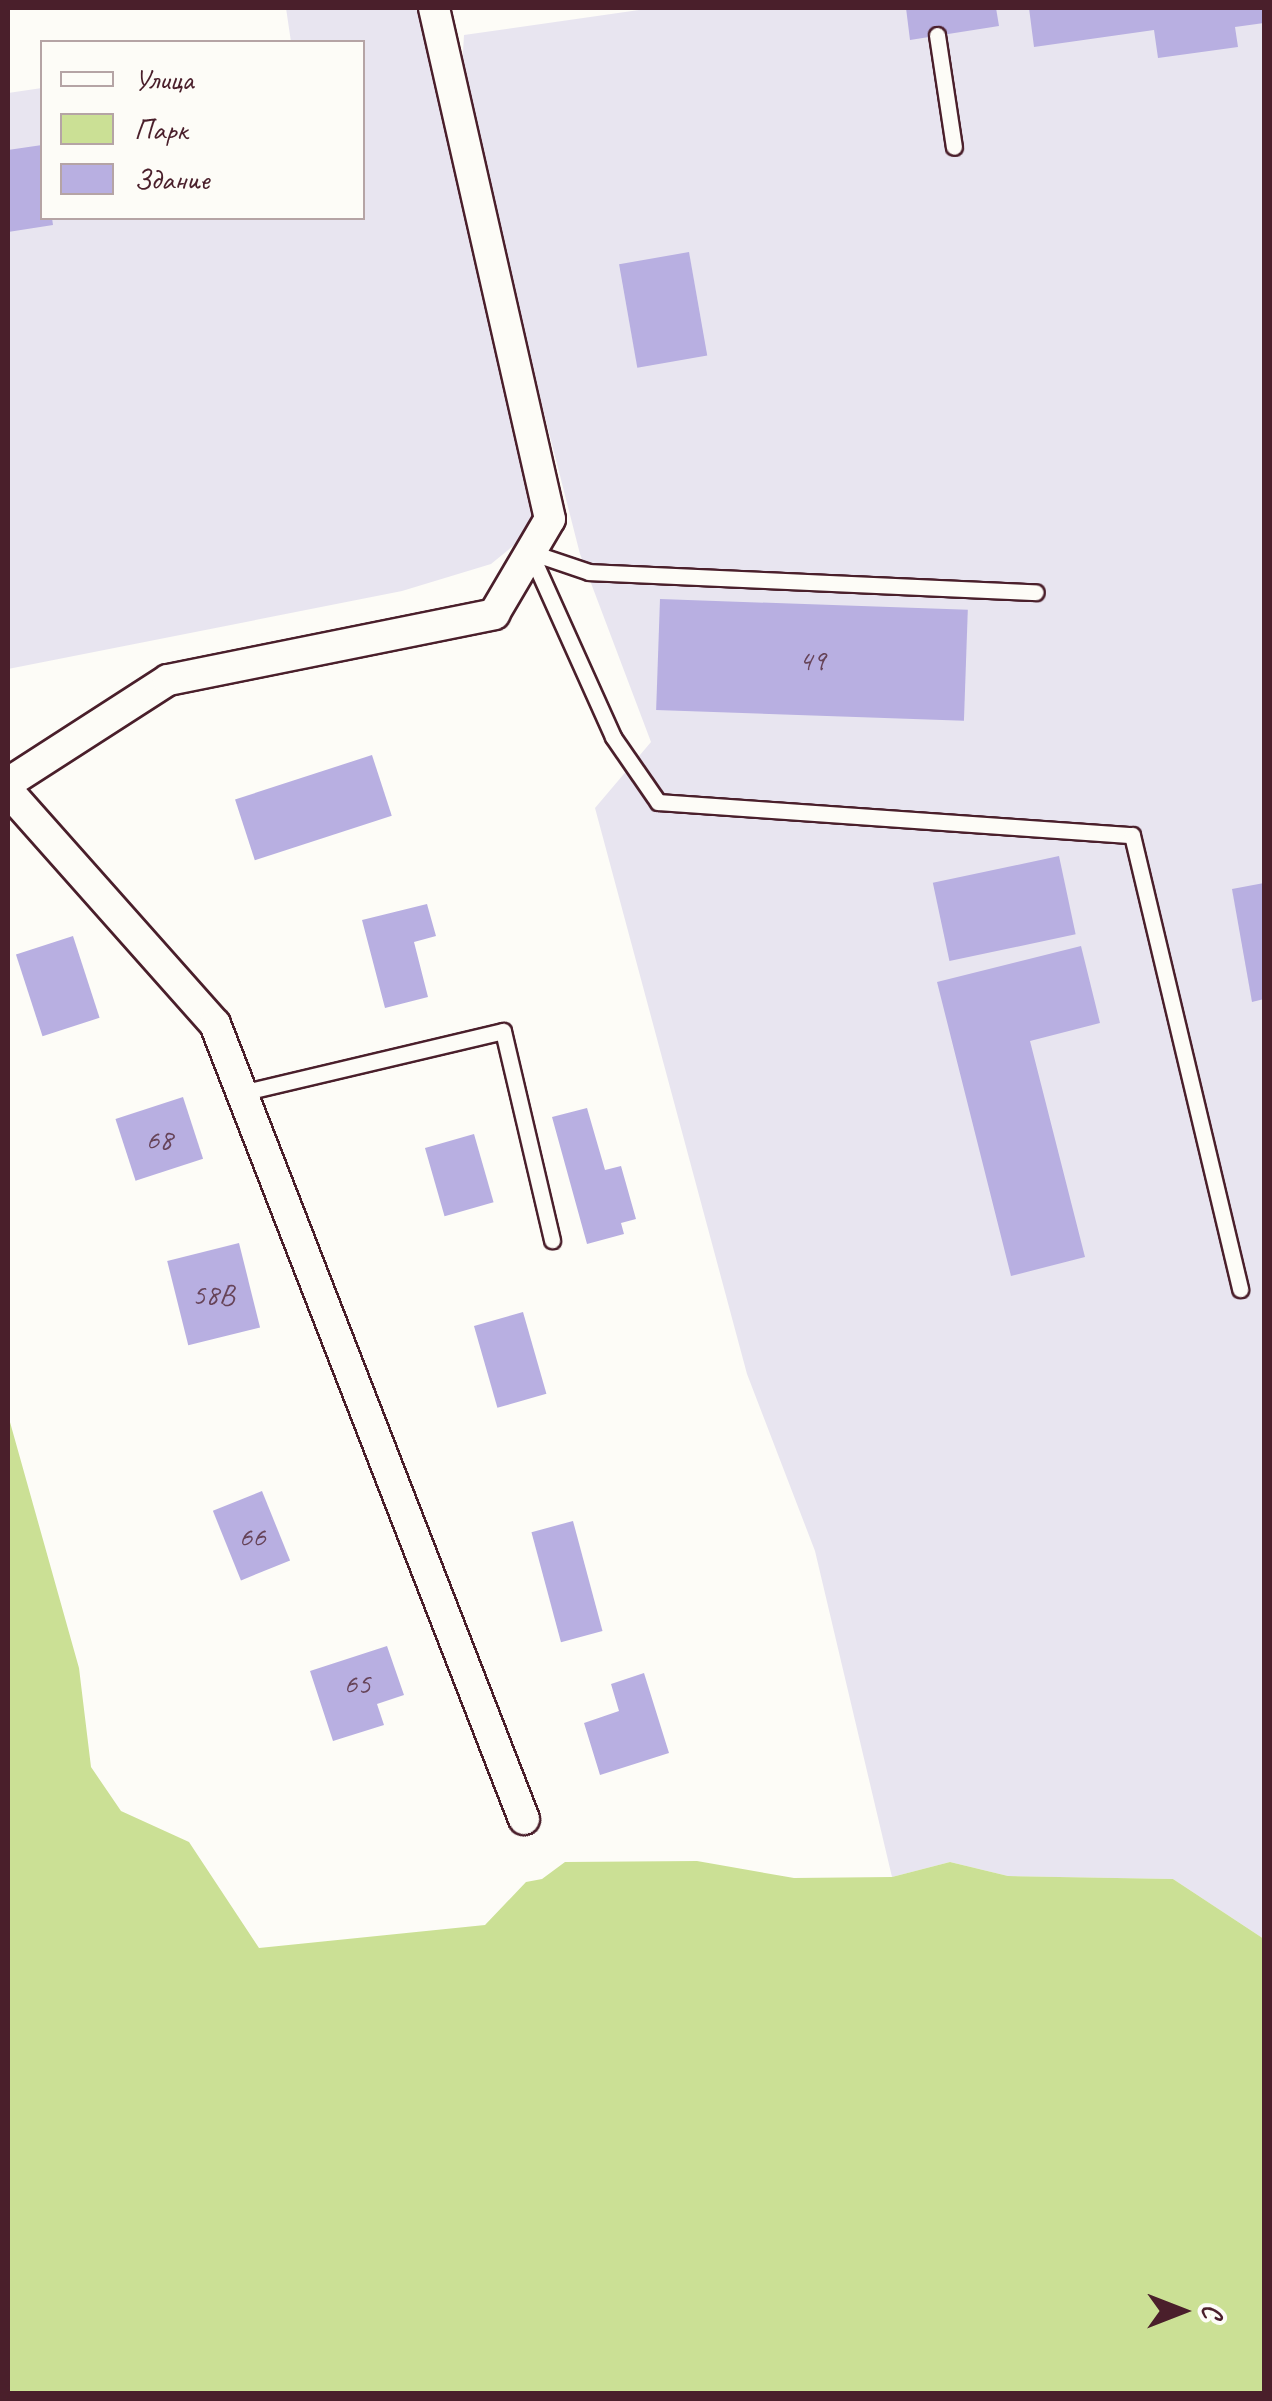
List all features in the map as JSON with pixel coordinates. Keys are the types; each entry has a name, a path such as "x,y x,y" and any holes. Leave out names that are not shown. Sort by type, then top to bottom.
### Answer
{"street":[{"path":"434,8 550,519 494,614 168,680 8,787 214,1024 524,1819"}],"lane":[{"path":"937,35 954,147"},
{"path":"530,552 588,572 1036,592"},
{"path":"530,552 613,737 658,802 1132,835 1240,1289"},
{"path":"241,1093 504,1032 552,1240"}],"shaded area":[{"path":"286,8 420,8 535,528 491,564 402,591 8,669 8,93 40,88 40,220 365,220 365,40 291,40"},
{"path":"653,8 1264,8 1264,1939 1173,1879 1008,1876 950,1862 892,1877 815,1551 747,1374 595,808 651,742 580,554 461,88 464,35"}],"green space":[{"path":"8,1415 79,1668 91,1767 121,1811 189,1842 259,1948 485,1925 526,1882 542,1879 565,1862 697,1861 794,1878 892,1877 950,1862 1008,1876 1173,1879 1264,1939 1264,2393 8,2393"}],"building":[{"path":"906,8 996,8 999,26 910,40"},
{"path":"1029,8 1264,8 1264,23 1235,27 1238,47 1158,58 1154,30 1034,47"},
{"path":"40,145 40,220 52,220 53,225 8,232 8,150"},
{"path":"689,252 707,355 637,368 619,264"},
{"path":"660,599 968,610 964,721 656,710"},
{"path":"372,755 392,816 255,860 235,799"},
{"path":"1059,856 1076,934 949,961 933,883"},
{"path":"1264,883 1264,999 1252,1002 1232,889"},
{"path":"427,904 436,936 414,942 428,997 385,1008 362,920"},
{"path":"73,936 100,1018 43,1036 16,955"},
{"path":"1081,946 1100,1023 1030,1041 1085,1257 1011,1276 937,982"},
{"path":"183,1097 203,1159 136,1181 115,1119"},
{"path":"587,1108 605,1170 621,1166 636,1219 621,1223 624,1234 587,1244 552,1117"},
{"path":"474,1134 494,1202 445,1216 425,1148"},
{"path":"239,1243 260,1327 188,1345 167,1261"},
{"path":"523,1312 546,1394 497,1408 474,1326"},
{"path":"262,1491 290,1561 241,1580 213,1511"},
{"path":"573,1521 603,1631 561,1642 531,1532"},
{"path":"387,1646 404,1695 377,1704 384,1725 333,1741 310,1671"},
{"path":"644,1673 669,1753 600,1775 584,1723 619,1711 611,1684"}]}
